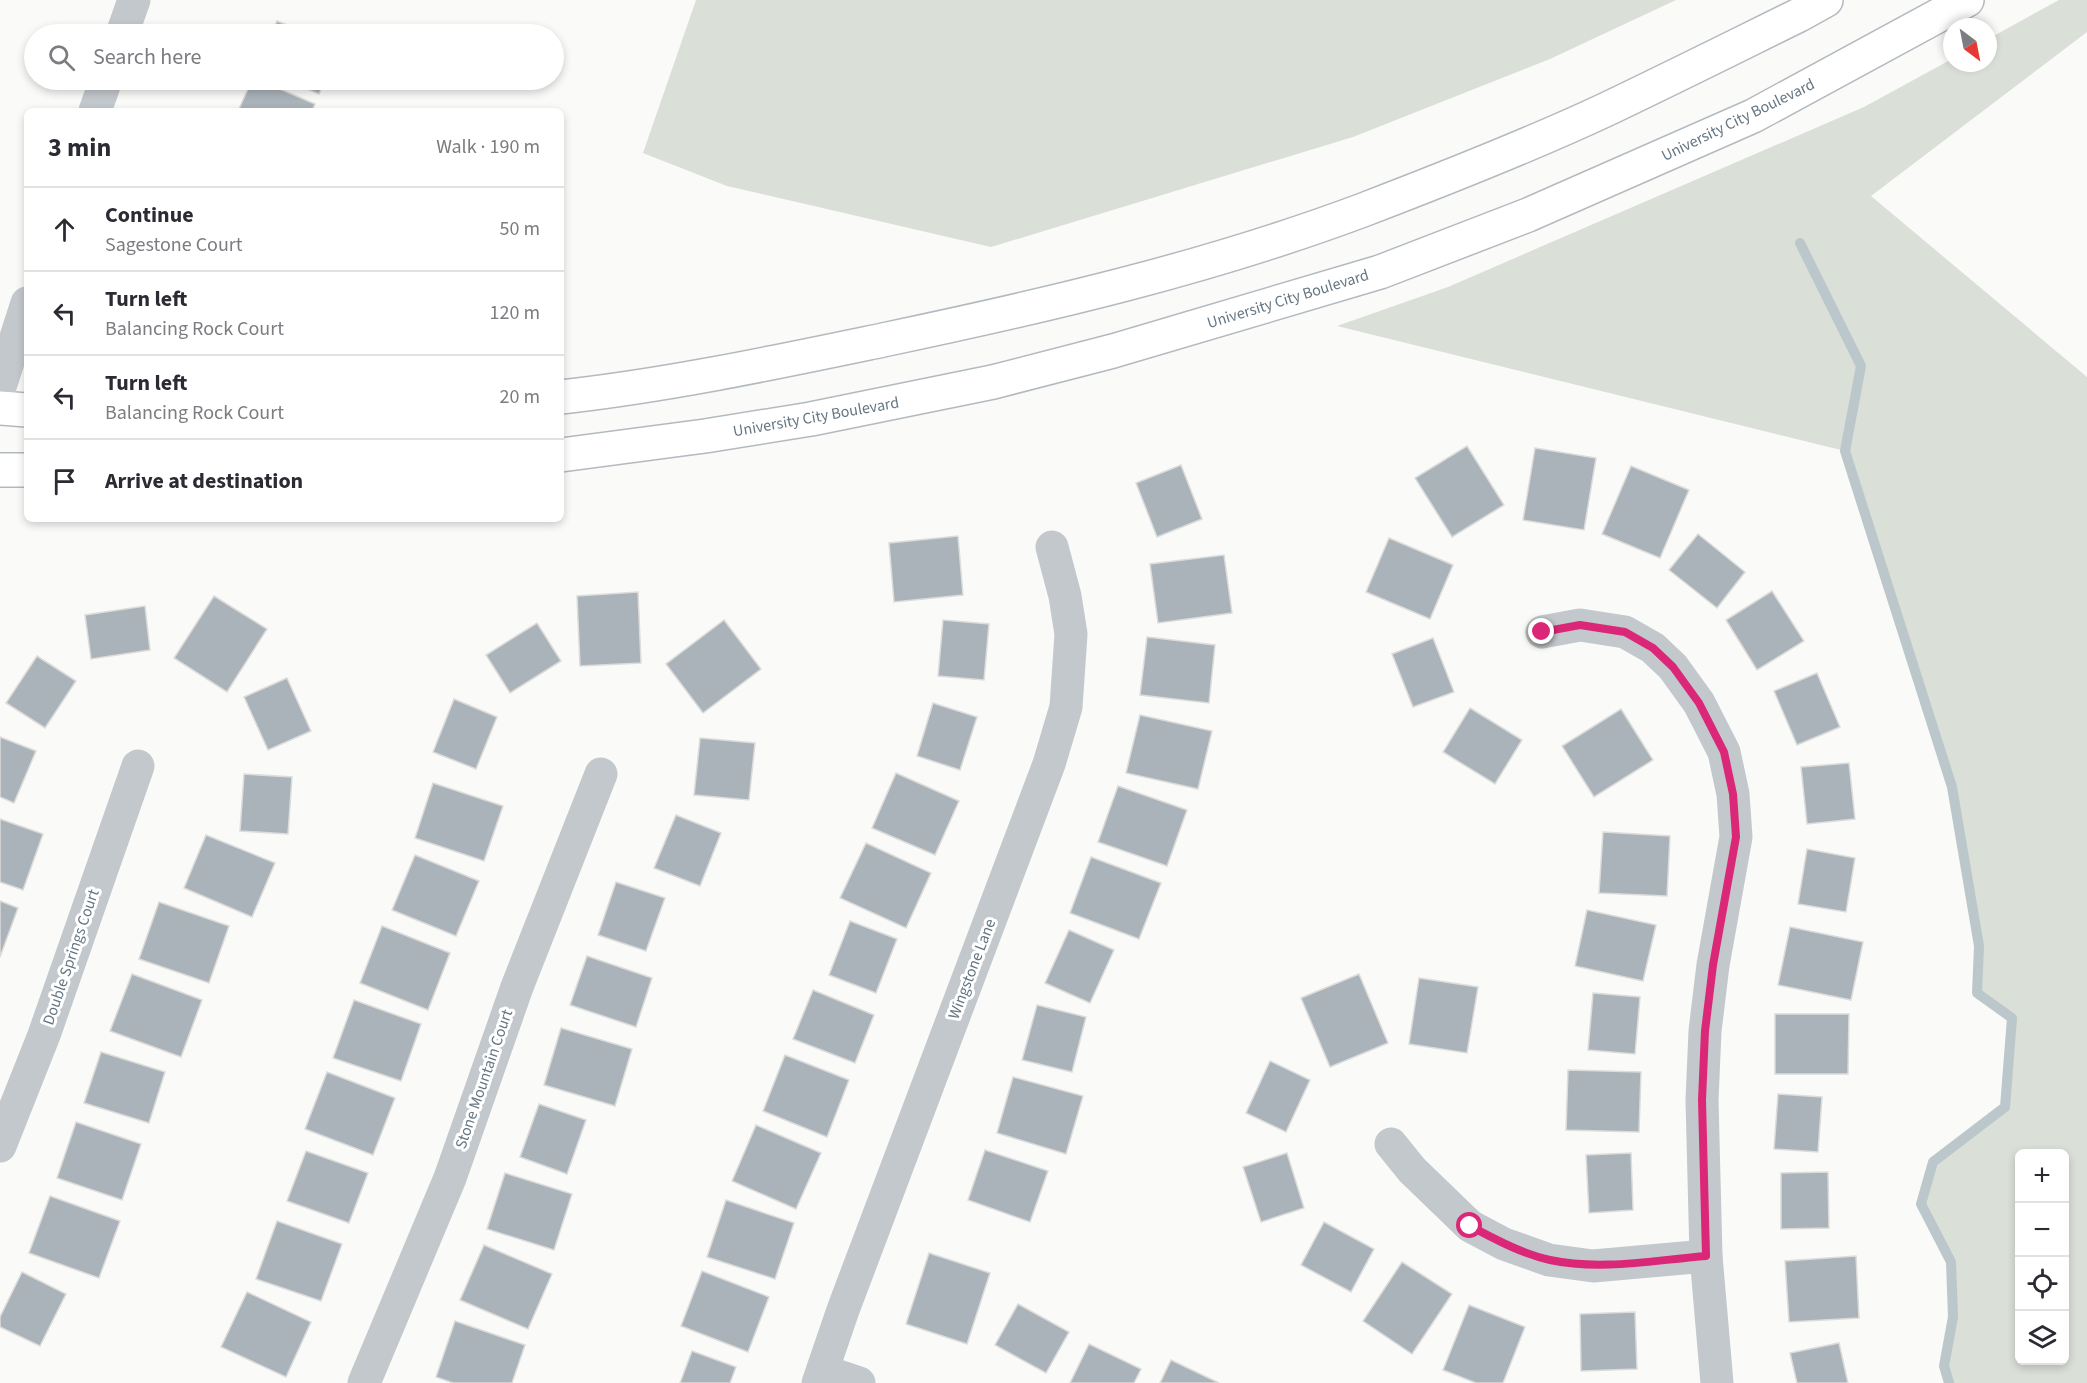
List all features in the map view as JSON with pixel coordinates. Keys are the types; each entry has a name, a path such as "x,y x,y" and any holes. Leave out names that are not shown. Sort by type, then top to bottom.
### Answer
{"main road":[{"path":"564,397 746,368 1011,313 1205,262 1361,210 1502,154 1603,111 1826,0"},
{"name":"University City Boulevard","path":"564,455 683,440 811,419 993,382 1113,351 1380,272 1528,215 1753,116 1967,0"},
{"path":"0,408 24,410"},
{"path":"0,470 24,470"}],"street":[{"path":"126,24 134,0"},
{"path":"96,108 102,90"},
{"path":"0,387 24,312"},
{"name":"Wingstone Lane","path":"821,1377 843,1310 1049,764 1066,707 1071,634 1065,596 1052,547"},
{"path":"1542,632 1580,625 1625,632 1653,648 1673,667 1699,703 1724,752 1733,794 1736,837 1713,965 1705,1031 1702,1100 1706,1256 1717,1383"},
{"name":"Double Springs Court","path":"0,1146 44,1035 138,766"},
{"name":"Stone Mountain Court","path":"364,1383 450,1178 517,987 600,774"},
{"path":"1391,1144 1412,1170 1470,1226 1504,1244 1549,1260 1593,1266 1706,1256"},
{"path":"821,1377 860,1383"}],"shaded area":[{"path":"696,0 1676,0 1550,59 1353,137 991,247 727,186 643,153"},
{"path":"2059,0 2087,0 2087,32 1871,196 2087,377 2087,1383 1949,1383 1944,1366 1953,1317 1951,1262 1921,1204 1933,1162 2005,1107 2012,1018 1977,993 1979,946 1952,787 1845,451 1337,326 1448,287 1864,107 1943,64 1943,72 1997,72 1997,34"}],"building":[{"path":"247,90 282,90 315,104 313,108 239,108"},
{"path":"309,90 321,90 319,94"},
{"path":"1467,446 1504,505 1452,537 1415,478"},
{"path":"1535,448 1596,458 1584,530 1523,520"},
{"path":"1181,465 1202,519 1157,537 1136,483"},
{"path":"1631,466 1689,490 1660,558 1602,534"},
{"path":"1698,534 1745,572 1717,608 1669,570"},
{"path":"958,536 963,595 894,602 889,543"},
{"path":"1389,538 1453,565 1430,619 1366,592"},
{"path":"1224,555 1232,613 1158,623 1150,564"},
{"path":"1772,591 1804,641 1757,670 1726,620"},
{"path":"638,592 641,663 580,666 577,596"},
{"path":"214,596 267,629 227,692 174,658"},
{"path":"145,606 150,650 91,659 85,615"},
{"path":"724,620 761,669 703,713 666,664"},
{"path":"943,620 989,624 984,680 938,676"},
{"path":"537,623 561,661 510,693 486,655"},
{"path":"1147,637 1215,645 1209,703 1140,695"},
{"path":"1433,638 1454,692 1413,707 1392,654"},
{"path":"37,656 76,681 45,728 6,703"},
{"path":"1817,673 1840,727 1797,745 1774,691"},
{"path":"287,678 311,731 268,750 244,697"},
{"path":"454,699 497,717 476,769 433,752"},
{"path":"933,703 977,717 960,770 917,756"},
{"path":"1470,708 1522,740 1495,784 1443,752"},
{"path":"1621,709 1653,760 1594,797 1562,746"},
{"path":"1140,715 1212,731 1198,789 1126,773"},
{"path":"0,737 36,751 14,803 0,797"},
{"path":"700,738 755,743 749,800 694,795"},
{"path":"1849,763 1855,819 1807,824 1801,767"},
{"path":"896,773 959,801 935,855 872,828"},
{"path":"244,774 292,777 288,834 240,831"},
{"path":"433,783 503,806 484,861 415,838"},
{"path":"1118,786 1187,810 1167,866 1098,842"},
{"path":"676,815 721,833 700,886 654,868"},
{"path":"0,819 43,834 23,890 0,882"},
{"path":"1603,832 1670,836 1667,896 1599,893"},
{"path":"206,835 275,863 252,917 184,888"},
{"path":"866,843 931,873 906,928 840,898"},
{"path":"1807,849 1855,858 1846,912 1798,904"},
{"path":"415,855 479,881 456,936 392,910"},
{"path":"1091,857 1161,883 1139,939 1070,913"},
{"path":"616,882 665,898 646,951 598,935"},
{"path":"0,901 18,908 0,957"},
{"path":"159,902 229,926 209,983 139,959"},
{"path":"1587,910 1656,925 1643,981 1575,966"},
{"path":"850,921 897,939 876,993 829,975"},
{"path":"382,926 450,953 428,1010 360,983"},
{"path":"1790,927 1863,942 1851,1000 1778,985"},
{"path":"1069,930 1114,950 1090,1003 1045,983"},
{"path":"587,956 652,978 636,1027 570,1005"},
{"path":"132,974 202,1000 181,1057 110,1031"},
{"path":"1359,974 1388,1043 1330,1067 1301,998"},
{"path":"1419,978 1478,987 1467,1053 1409,1044"},
{"path":"813,990 874,1015 855,1063 793,1039"},
{"path":"1593,993 1640,997 1635,1054 1588,1050"},
{"path":"354,1000 421,1024 401,1081 333,1058"},
{"path":"1037,1005 1086,1017 1072,1072 1022,1060"},
{"path":"1775,1014 1849,1014 1848,1074 1775,1074"},
{"path":"561,1028 632,1049 615,1106 544,1085"},
{"path":"101,1052 165,1072 149,1123 84,1103"},
{"path":"785,1055 849,1080 827,1137 763,1111"},
{"path":"1270,1061 1310,1080 1286,1132 1246,1113"},
{"path":"1568,1070 1641,1072 1639,1132 1566,1130"},
{"path":"327,1072 395,1098 373,1155 305,1129"},
{"path":"1013,1077 1083,1096 1066,1154 997,1133"},
{"path":"1778,1094 1822,1097 1818,1152 1774,1149"},
{"path":"539,1104 586,1120 567,1174 520,1157"},
{"path":"76,1122 141,1144 122,1200 57,1178"},
{"path":"756,1125 821,1153 796,1209 732,1181"},
{"path":"985,1150 1048,1171 1030,1222 968,1200"},
{"path":"306,1151 368,1173 349,1223 287,1201"},
{"path":"1287,1153 1304,1208 1261,1222 1243,1167"},
{"path":"1631,1153 1633,1210 1589,1213 1586,1155"},
{"path":"1828,1172 1829,1228 1781,1229 1781,1173"},
{"path":"505,1173 572,1194 554,1250 487,1229"},
{"path":"50,1196 120,1221 99,1278 29,1253"},
{"path":"726,1200 794,1223 775,1279 707,1257"},
{"path":"277,1221 342,1244 321,1301 256,1279"},
{"path":"1324,1222 1374,1249 1351,1292 1301,1265"},
{"path":"484,1245 552,1274 528,1329 460,1300"},
{"path":"929,1253 990,1273 967,1344 906,1324"},
{"path":"1856,1256 1859,1318 1789,1322 1785,1261"},
{"path":"1402,1262 1452,1294 1412,1354 1363,1321"},
{"path":"702,1271 769,1297 748,1352 681,1326"},
{"path":"22,1272 66,1294 40,1346 0,1327 0,1317"},
{"path":"247,1292 311,1322 286,1377 221,1347"},
{"path":"1018,1304 1069,1332 1046,1373 995,1345"},
{"path":"1469,1305 1525,1327 1503,1383 1476,1383 1443,1370"},
{"path":"1635,1312 1637,1369 1581,1371 1580,1314"},
{"path":"455,1321 525,1345 512,1383 453,1383 436,1377"},
{"path":"1839,1343 1848,1383 1797,1383 1790,1353"},
{"path":"1089,1344 1141,1369 1134,1383 1070,1383"},
{"path":"692,1351 736,1367 730,1383 680,1383"},
{"path":"1171,1360 1219,1383 1160,1383"}],"waterway":[{"path":"1800,243 1861,366 1845,451 1952,787 1979,946 1977,993 2012,1018 2005,1107 1933,1162 1921,1204 1951,1262 1953,1317 1944,1366 1949,1383"}],"route":[{"path":"1470,1226 1504,1244 1549,1260 1593,1266 1706,1256 1702,1100 1705,1031 1713,965 1736,837 1733,794 1724,752 1699,703 1673,667 1653,648 1625,632 1580,625 1542,632"}]}
